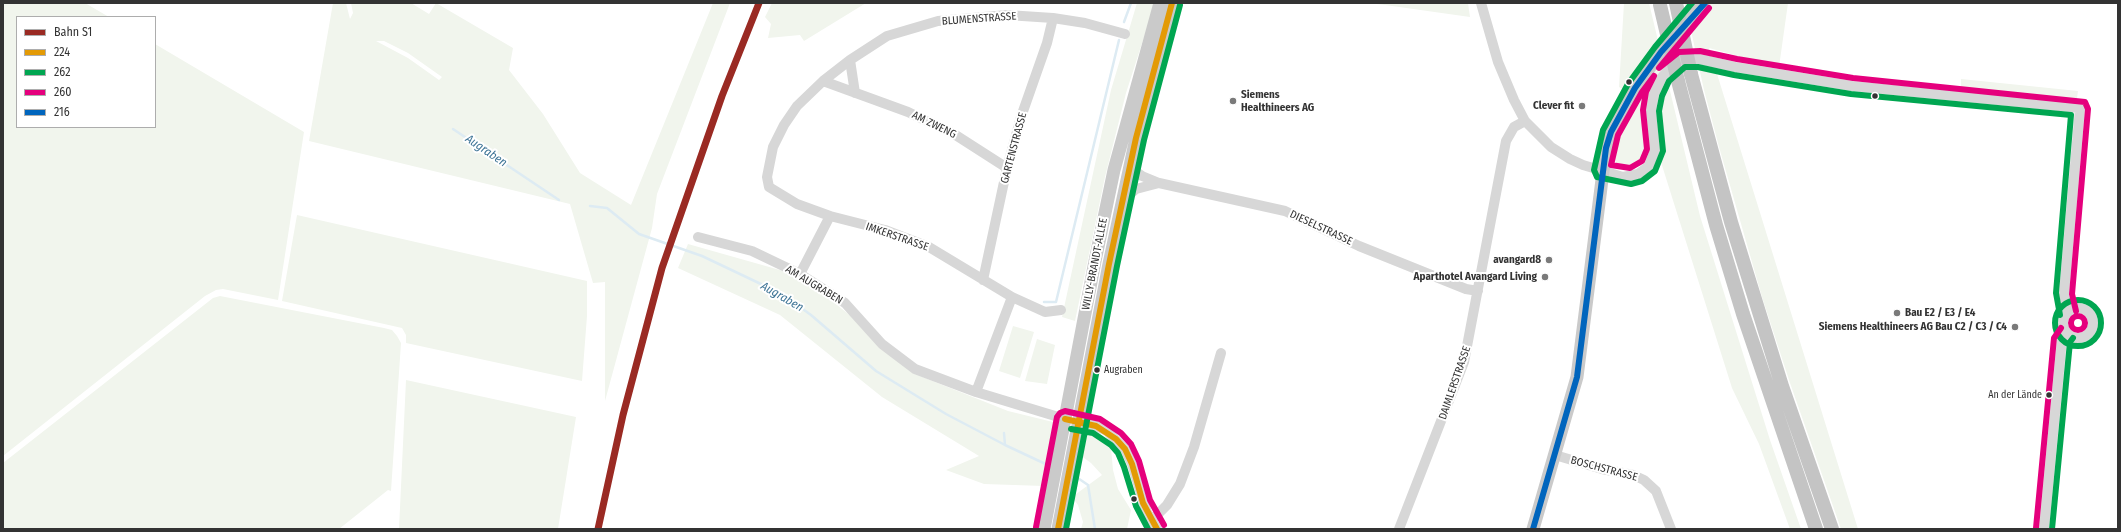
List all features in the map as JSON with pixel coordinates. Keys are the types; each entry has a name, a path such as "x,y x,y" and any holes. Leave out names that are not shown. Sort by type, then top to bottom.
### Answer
{"highway":[{"path":"1676,3 1691,74 1731,222 1782,386 1832,529"},
{"path":"1660,4 1678,81 1716,225 1743,314 1816,529"}],"main road":[{"name":"WILLY-BRANDT-ALLEE","path":"1044,529 1114,170 1160,3"},
{"name":"WILLY-BRANDT-ALLEE","path":"1058,529 1122,202 1145,100 1172,3"},
{"path":"1533,529 1571,402 1581,353 1602,171 1606,148 1611,132 1635,88 1661,52 1703,4"},
{"path":"1065,418 1079,421"}],"street":[{"path":"1481,3 1498,62 1514,100 1525,121 1551,147 1570,159 1602,171 1630,176 1638,174 1649,166 1655,150 1651,111 1654,94 1662,77 1671,67 1682,59 1699,59 1782,75 1852,86 2080,108 2064,294 2068,313 2063,325 2067,333 2076,338 2083,337 2090,332 2093,323 2089,314 2085,310 2076,309 2068,313"},
{"name":"BLUMENSTRASSE","path":"830,216 797,204 770,186 767,176 773,147 784,124 797,106 823,81 850,60 888,36 938,21 1007,15 1053,18 1085,23 1126,34"},
{"name":"GARTENSTRASSE","path":"984,280 1007,168 1021,117 1047,43 1053,18"},
{"path":"850,60 855,93"},
{"name":"AM ZWENG","path":"823,81 908,112 954,134 1007,168"},
{"name":"DAIMLERSTRASSE","path":"1399,529 1464,362 1506,141 1508,134 1514,127 1525,121"},
{"name":"DIESELSTRASSE","path":"1131,163 1133,170 1142,176 1159,183 1285,211 1359,246 1466,289 1478,291"},
{"name":"DIESELSTRASSE","path":"1122,202 1136,189 1159,183"},
{"path":"800,274 830,216"},
{"name":"IMKERSTRASSE","path":"830,216 885,230 929,247 1012,297 1045,312 1061,310"},
{"name":"AM AUGRABEN","path":"698,238 752,251 800,274 845,303 882,344 915,369 976,392 1065,418"},
{"path":"976,392 1012,297"},
{"path":"2044,529 2062,340 2067,333"},
{"path":"1154,525 1180,484 1194,447 1221,353"},
{"path":"1079,421 1107,431 1124,449 1132,464 1143,503 1154,525"},
{"name":"BOSCHSTRASSE","path":"1555,455 1602,469 1633,475 1644,480 1656,491 1671,529"}],"shaded area":[{"path":"3,3 85,3 107,16 16,16 16,128 156,128 156,45 304,132 278,300 223,289 216,290 205,296 3,456"},
{"path":"333,3 346,3 350,19 353,13 351,3 411,3 429,14 436,3 513,48 509,70 543,114 580,173 631,205 713,3 730,3 657,194 652,228 605,401 605,282 593,283 570,204 309,141","holes":["376,41 384,41 408,53 442,77 439,80 408,58"]},
{"path":"772,3 866,3 804,41 800,35 768,38 771,24 765,17"},
{"path":"1137,3 1155,3 1126,93 1105,177 1075,321 1062,317 1111,90"},
{"path":"1368,3 1468,3 1470,17 1385,5"},
{"path":"1624,3 1649,3 1700,216 1770,440 1801,529 1790,529 1759,444 1732,388 1660,159 1630,169 1618,165 1611,155 1636,97 1619,87"},
{"path":"1685,3 1788,3 1779,67 1709,48 1858,529 1841,529 1790,383 1762,297 1719,147 1704,90"},
{"path":"1961,79 2078,91 2077,98 2071,102 1966,92 1961,90"},
{"path":"297,215 587,281 587,316 582,381 406,343 406,335 402,328 282,301"},
{"path":"688,244 801,276 852,317 915,374 1008,411 1057,423 1044,486 984,484 946,470 979,456 882,397 780,315 678,268"},
{"path":"220,296 392,330 401,343 391,491 388,490 339,529 3,529 3,463 213,298"},
{"path":"1013,326 1034,332 1020,378 999,371"},
{"path":"1037,339 1055,345 1047,384 1025,381"},
{"path":"406,380 576,417 558,529 399,529"},
{"path":"1083,433 1099,436 1111,448 1113,470 1118,489 1131,510 1127,529 1081,529 1083,522 1078,505 1072,497 1102,475 1091,463 1077,453"}],"waterway":[{"path":"1124,22 1131,3"},
{"path":"1044,302 1056,302 1119,40"},
{"name":"Augraben","path":"453,129 559,200"},
{"name":"Augraben","path":"590,206 607,208 639,234 702,256 782,294 811,315 876,371 946,414 1005,445 1052,467"},
{"path":"1004,433 1005,445"},
{"name":"Augraben","path":"1072,474 1088,485 1095,529"}],"rail line":[{"name":"S1","path":"598,529 623,415 662,268 722,96 759,3"}],"transit line":[{"name":"224","path":"1058,529 1109,264 1136,138 1172,3"},
{"name":"262","path":"1692,3 1655,47 1628,84 1603,130 1594,170 1597,177 1631,184 1642,181 1655,171 1663,151 1659,111 1662,96 1669,81 1685,67 1698,67 1734,75 1851,94 2071,115 2056,293 2060,315"},
{"name":"216","path":"1533,529 1577,377 1606,148 1611,132 1635,88 1661,52 1705,3"},
{"name":"262","path":"1066,529 1117,266 1144,140 1180,5"},
{"name":"260","path":"1709,8 1659,68 1679,52 1700,51 1737,59 1853,78 2085,102 2088,109 2072,294 2076,311"},
{"name":"260","path":"1654,76 1646,92 1643,110 1647,149 1642,161 1630,168 1611,165 1618,135 1642,92 1654,76"},
{"name":"262","path":"2078,300 2091,304 2097,310 2101,323 2097,336 2091,342 2078,346 2065,342 2059,336 2055,323 2059,310 2065,304 2078,300"},
{"name":"260","path":"2078,316 2083,318 2085,323 2083,328 2078,330 2073,328 2071,323 2073,318 2078,316"},
{"name":"260","path":"2036,528 2054,338 2061,328"},
{"name":"262","path":"2052,529 2070,342 2073,338"},
{"name":"260","path":"1036,527 1057,417 1060,413 1065,411 1100,419 1121,433 1131,444 1139,461 1150,500 1164,525"},
{"name":"224","path":"1065,419 1096,426 1116,439 1125,449 1132,464 1143,503 1157,529"},
{"name":"262","path":"1071,429 1093,433 1111,445 1118,453 1136,506 1148,529"}],"place":[{"name":"Siemens Healthineers AG","path":"1233,101"},
{"name":"Clever fit","path":"1582,106"},
{"name":"avangard8","path":"1549,260"},
{"name":"Aparthotel Avangard Living","path":"1545,277"},
{"name":"Bau E2 / E3 / E4","path":"1897,313"},
{"name":"Siemens Healthineers AG Bau C2 / C3 / C4","path":"2015,327"},
{"name":"Augraben","path":"1097,370"},
{"name":"An der Lände","path":"2049,395"}]}
